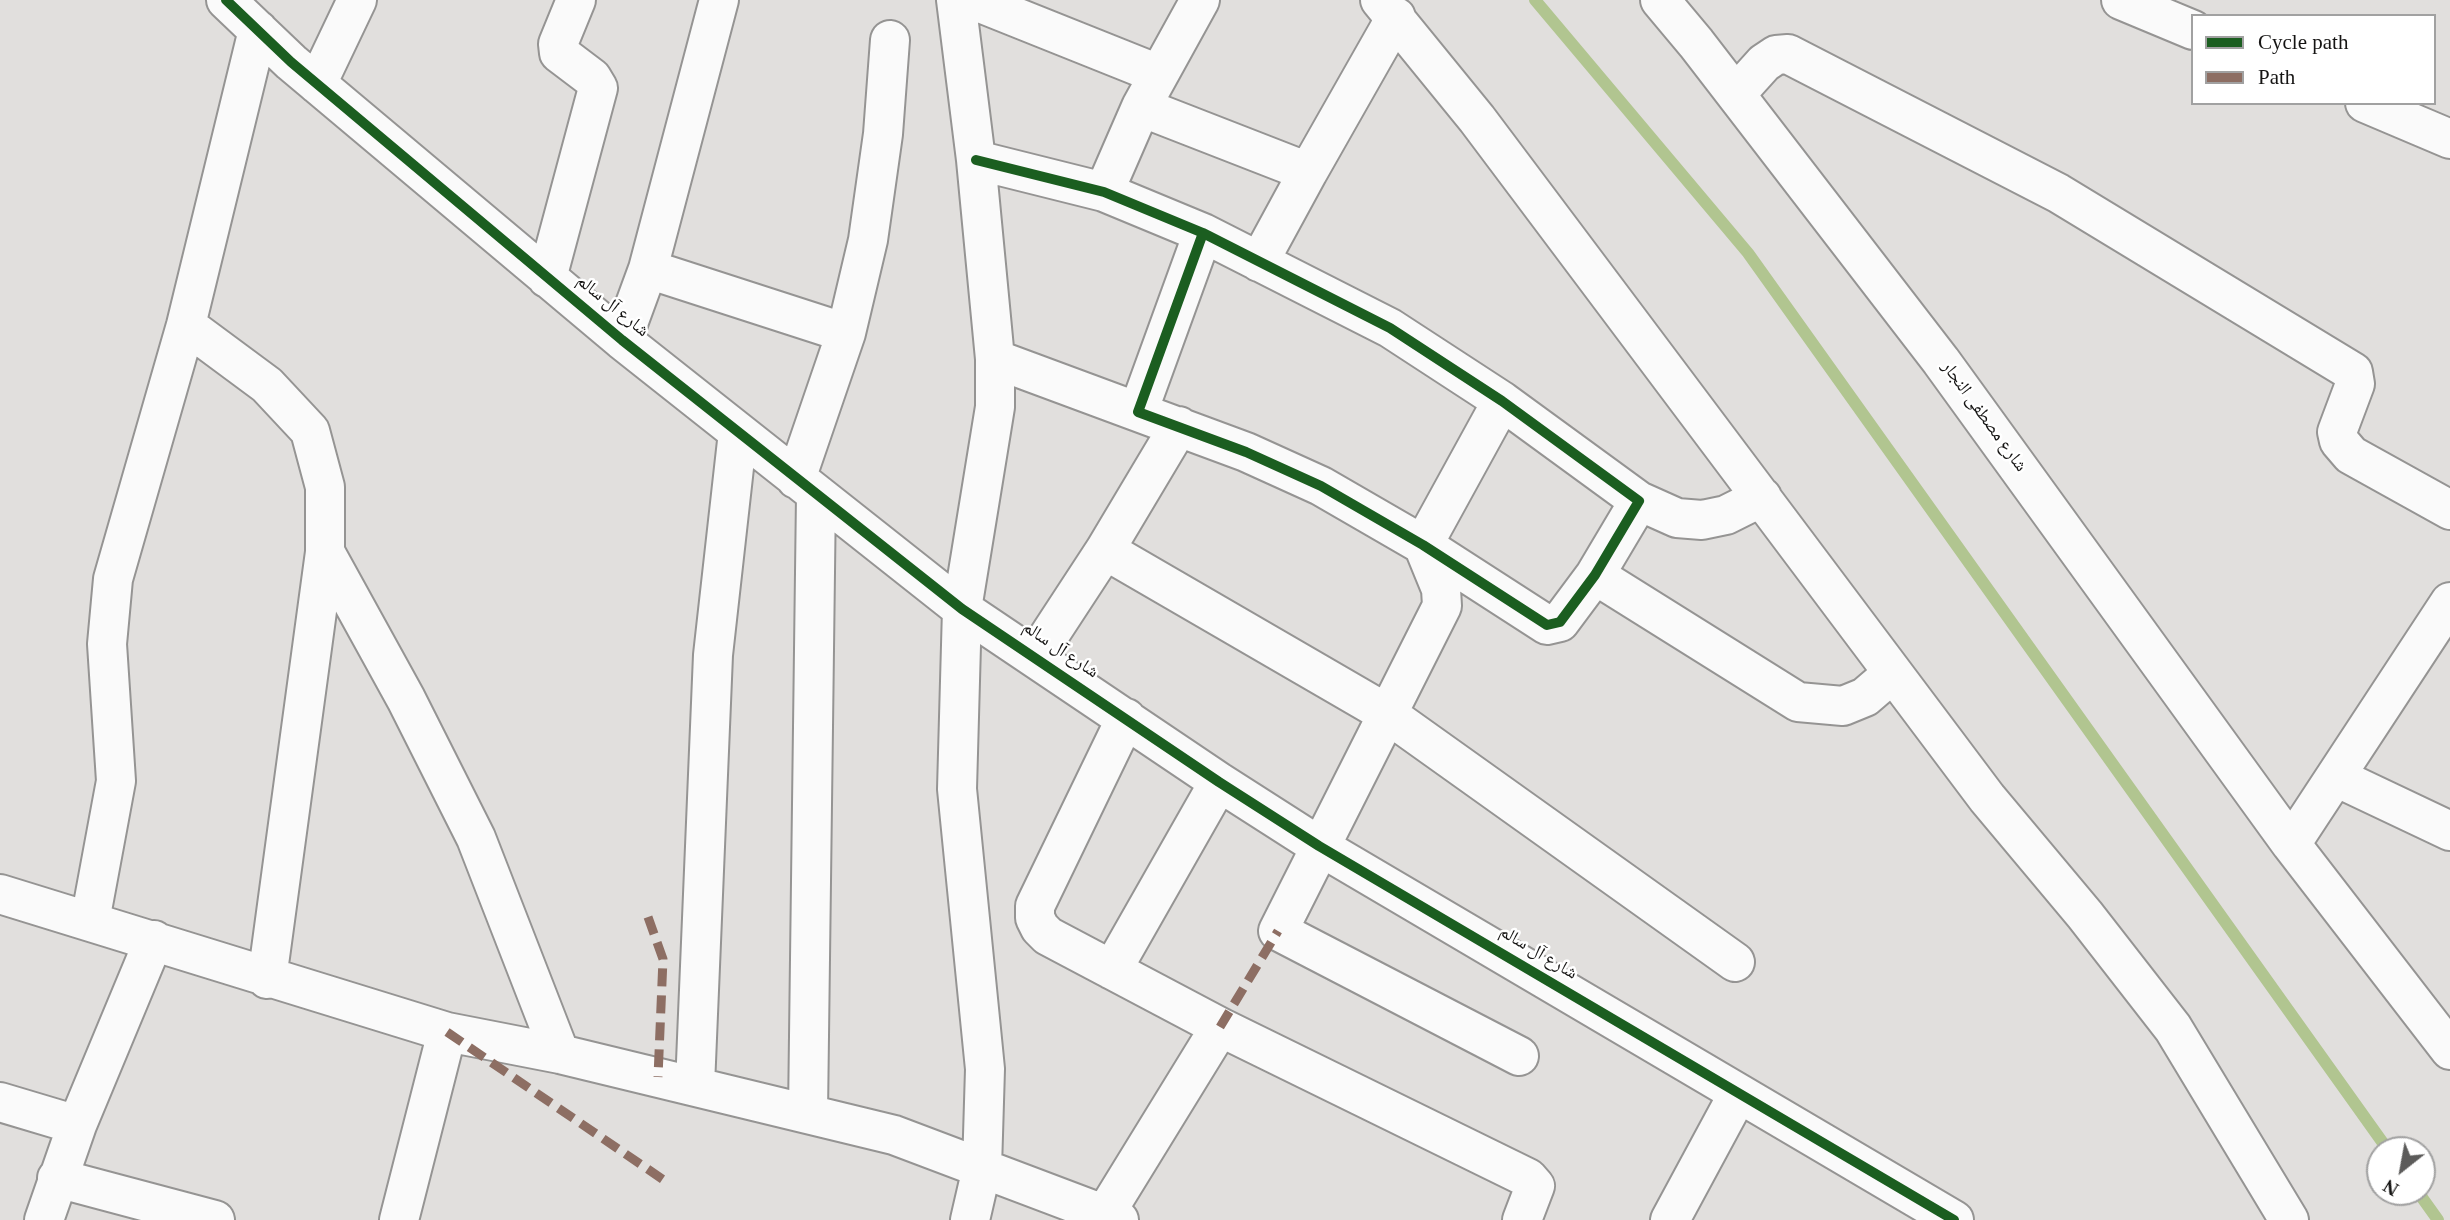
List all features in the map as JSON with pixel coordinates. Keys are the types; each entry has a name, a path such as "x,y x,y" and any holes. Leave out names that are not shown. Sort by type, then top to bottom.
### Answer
{"street":[{"name":"شارع آل سالم","path":"226,0 317,84 547,278 962,609 1219,782 1320,846 1954,1220"},
{"path":"317,84 357,0"},
{"path":"547,278 598,89 592,78 559,53 558,44 576,0"},
{"path":"622,340 648,270 719,0"},
{"path":"956,0 976,160 995,359 995,407 962,609 957,789 985,1069 982,1168 971,1220"},
{"path":"973,0 1308,172"},
{"path":"1104,192 1149,91 1200,0"},
{"name":"شارع مصطفى النجار","path":"1660,0 1736,94 1941,361 2291,844 2450,1050"},
{"path":"2121,0 2191,29"},
{"path":"1259,262 1308,172 1388,8 1477,119 1987,798 2085,915 2173,1028 2289,1220"},
{"path":"90,921 116,780 107,644 113,579 186,325 258,30"},
{"path":"808,1113 806,487 868,240 883,134 890,40"},
{"path":"1736,94 1764,63 1776,55 1788,54 2058,193 2353,372 2355,384 2337,432 2339,441 2351,454 2450,510"},
{"path":"2370,105 2450,139"},
{"path":"976,160 1104,192 1203,233 1390,328 1502,401 1639,501 1677,518 1702,520 1726,515 1762,497"},
{"path":"1138,412 1203,233"},
{"path":"648,270 846,333"},
{"path":"186,325 267,385 310,432 325,487 325,552 267,979"},
{"path":"995,359 1180,426 1321,485 1423,545 1547,625 1560,622 1595,575 1639,501"},
{"path":"1423,545 1502,401"},
{"path":"1035,657 1105,551 1180,426"},
{"path":"695,1086 713,655 738,432"},
{"path":"1423,545 1441,589 1442,606 1278,931 1519,1056"},
{"path":"1105,551 1386,713 1735,962"},
{"path":"325,552 406,699 476,838 560,1054"},
{"path":"1595,575 1798,702 1843,706 1865,697 1893,673"},
{"path":"2291,844 2450,602"},
{"path":"1126,718 1035,906 1035,918 1048,936 1220,1027 1528,1178 1535,1186 1522,1220"},
{"path":"2336,777 2450,831"},
{"path":"1112,970 1219,782"},
{"path":"0,894 154,940 267,979 447,1032 560,1054 894,1135 1112,1217 1220,1027"},
{"path":"44,1220 77,1125 154,940"},
{"path":"399,1220 447,1032"},
{"path":"1670,1220 1738,1094"},
{"path":"0,1102 77,1125"},
{"path":"57,1178 215,1220"}],"waterway":[{"path":"1535,0 1748,253 2378,1136"},
{"path":"2428,1206 2438,1220"}],"marked path":[{"path":"648,917 663,959 658,1077"},
{"path":"1220,1027 1278,931"},
{"path":"447,1032 668,1183"}],"cycle path":[{"path":"226,0 291,62 622,340 962,609 1319,846 1954,1220"},
{"path":"976,160 1104,192 1203,233 1390,328 1502,401 1639,501 1595,575 1560,622 1547,625 1423,545 1321,486 1246,452 1138,412 1203,233"}]}
